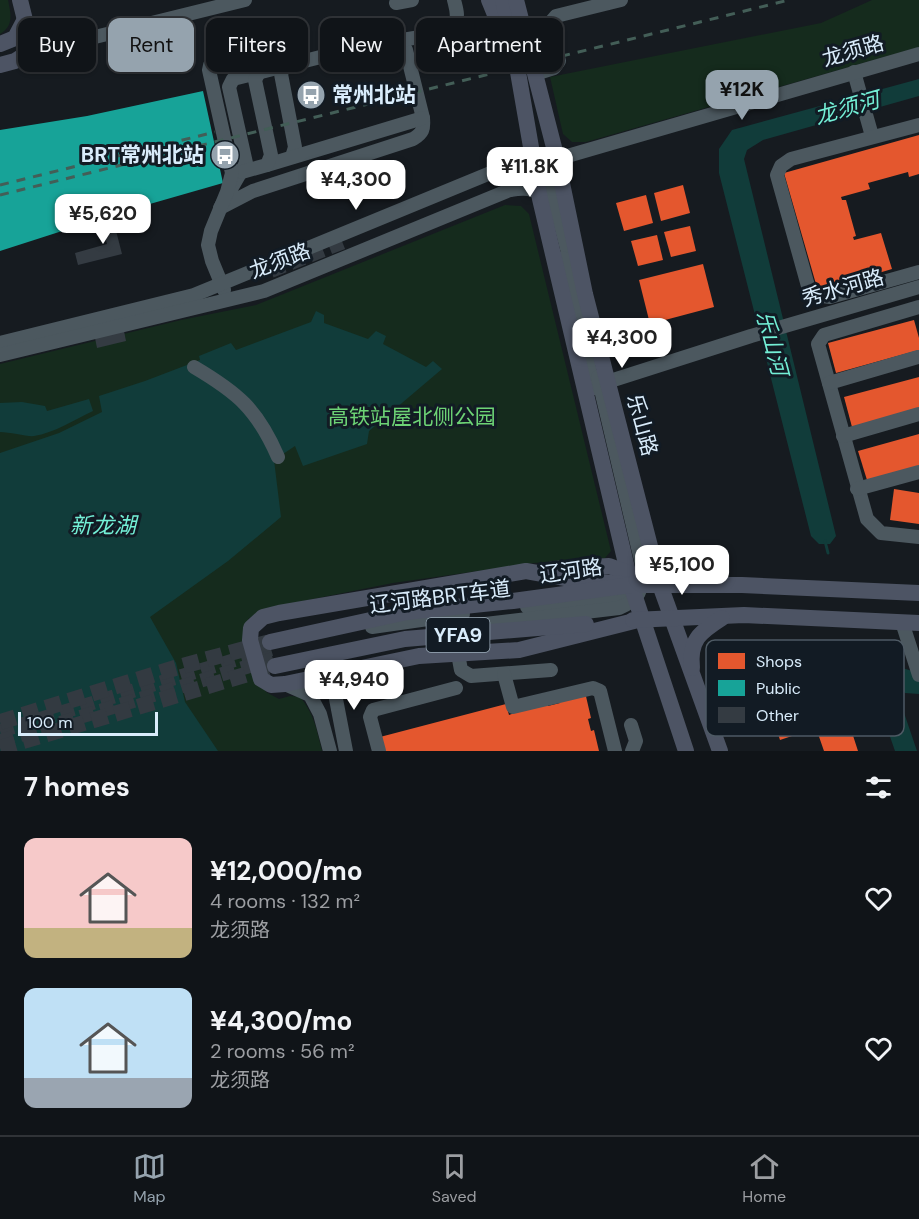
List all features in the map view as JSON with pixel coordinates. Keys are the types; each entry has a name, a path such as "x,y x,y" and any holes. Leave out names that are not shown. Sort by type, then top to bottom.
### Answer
{"main road":[{"path":"20,0 23,18"},
{"path":"489,0 522,94"},
{"path":"503,0 537,173 637,579 642,619 686,751"},
{"name":"乐山路","path":"516,0 557,159 585,294 660,585 706,713"},
{"path":"0,44 15,38 18,32"},
{"path":"0,65 18,59"},
{"path":"642,619 519,650 419,656 271,685 261,679 250,640 251,628 263,617 526,571 571,579 637,579 660,585 754,586 919,593"},
{"name":"辽河路","path":"637,579 513,602 407,612 272,654 405,639 511,632 642,619 725,616 911,622"},
{"path":"693,678 690,654 695,639 704,629 725,616"},
{"name":"乐山路","path":"714,736 720,751"}],"street":[{"path":"96,37 245,0"},
{"path":"396,3 412,0"},
{"path":"404,39 448,30 455,23 457,14 454,0"},
{"path":"535,74 554,68 559,61 550,23 556,16 621,0"},
{"path":"220,208 253,191 413,139 421,134 424,128 423,118 404,47"},
{"name":"龙须路","path":"0,355 264,291 510,190 557,159 919,54"},
{"path":"209,72 232,173 208,245 212,261 229,300"},
{"path":"220,208 253,162 235,86 239,77 258,72"},
{"path":"261,72 255,80 271,164"},
{"path":"282,72 295,147 292,157"},
{"path":"854,72 870,130"},
{"path":"246,171 423,118"},
{"path":"918,275 830,297 815,295 808,286 777,175 781,166 792,159 870,130 919,125"},
{"name":"龙须路","path":"0,344 194,295 504,168 537,173"},
{"path":"346,242 537,173"},
{"name":"秀水河路","path":"607,382 751,336 919,287"},
{"path":"919,307 824,335 818,344 867,519 881,533 919,537"},
{"path":"829,383 918,357"},
{"path":"194,367 222,384 247,405 267,432 278,457"},
{"path":"843,436 919,414"},
{"path":"857,489 919,472"},
{"path":"911,622 917,669"},
{"path":"462,654 461,670 471,676 551,670"},
{"path":"346,751 336,699 338,685 355,668"},
{"path":"504,674 513,707 593,688 600,691 615,751"},
{"path":"285,684 310,695 320,714 330,751"},
{"path":"379,751 370,717 373,710 456,688"},
{"path":"631,725 636,741 632,751"}],"green space":[{"path":"0,0 8,0 10,15 8,27 0,34"},
{"path":"872,0 919,0 919,47 586,142 572,142 563,134 550,77 821,23"},
{"name":"高铁站屋北侧公园","path":"505,205 521,206 529,214 611,551 605,558 534,563 393,583 268,608 248,619 266,692 279,699 290,696 300,697 312,716 322,751 0,751 0,364 181,320 256,305"}],"water":[{"name":"龙须河","path":"919,79 919,96 763,140 747,150 744,159 836,536 830,544 819,544 811,536 719,173 719,149 732,130"},
{"name":"新龙湖","path":"316,311 324,315 324,323 368,339 376,331 386,336 383,344 426,367 433,361 442,369 369,431 367,444 303,466 295,446 274,460 281,517 228,561 150,617 176,663 185,702 218,751 0,751 0,453 59,433 102,412 99,396 200,360 199,356 231,343 236,350 311,322"},
{"path":"89,399 93,411 49,432 31,436 0,432 0,403 22,402 45,406 47,411"},
{"path":"904,669 919,673 919,694 905,693"},
{"path":"904,713 917,751 895,751 890,736 904,736"}],"building: Shops":[{"path":"919,135 919,174 909,177 908,172 868,183 870,189 841,197 842,200 846,200 856,236 853,237 854,240 881,233 892,269 818,291 784,173"},
{"path":"683,185 690,213 661,221 654,193"},
{"path":"646,195 653,223 624,231 616,203"},
{"path":"690,226 696,251 671,257 664,232"},
{"path":"657,235 663,260 638,266 631,241"},
{"path":"703,264 714,307 650,324 639,280"},
{"path":"914,320 919,338 919,350 836,373 828,343"},
{"path":"919,377 919,408 852,427 844,397"},
{"path":"919,434 919,466 867,480 858,451"},
{"path":"894,489 919,493 919,524 890,520"},
{"path":"585,692 591,718 588,719 591,731 594,730 599,751 384,751 380,737 506,704 509,715 547,701 548,706 560,703 558,699"},
{"path":"779,736 792,736 780,740"},
{"path":"819,736 853,736 858,751 824,751"}],"building: Public":[{"path":"203,91 223,183 115,214 0,251 0,130 87,116"}],"building: Other":[{"path":"112,215 122,254 78,265 75,253 107,244 100,219"},
{"path":"124,331 126,341 97,348 95,338"}],"waterway":[{"name":"乐山河","path":"825,541 828,553"}],"tunnel":[{"path":"271,271 346,241"},
{"path":"0,722 175,668 270,642"},
{"path":"0,731 271,649"},
{"path":"0,741 273,659"},
{"path":"0,748 275,666"}],"railway":[{"path":"0,195 789,0"},
{"path":"0,185 215,132"}],"place":[{"name":"常州北站","path":"311,95"},
{"name":"BRT常州北站","path":"225,155"}]}
